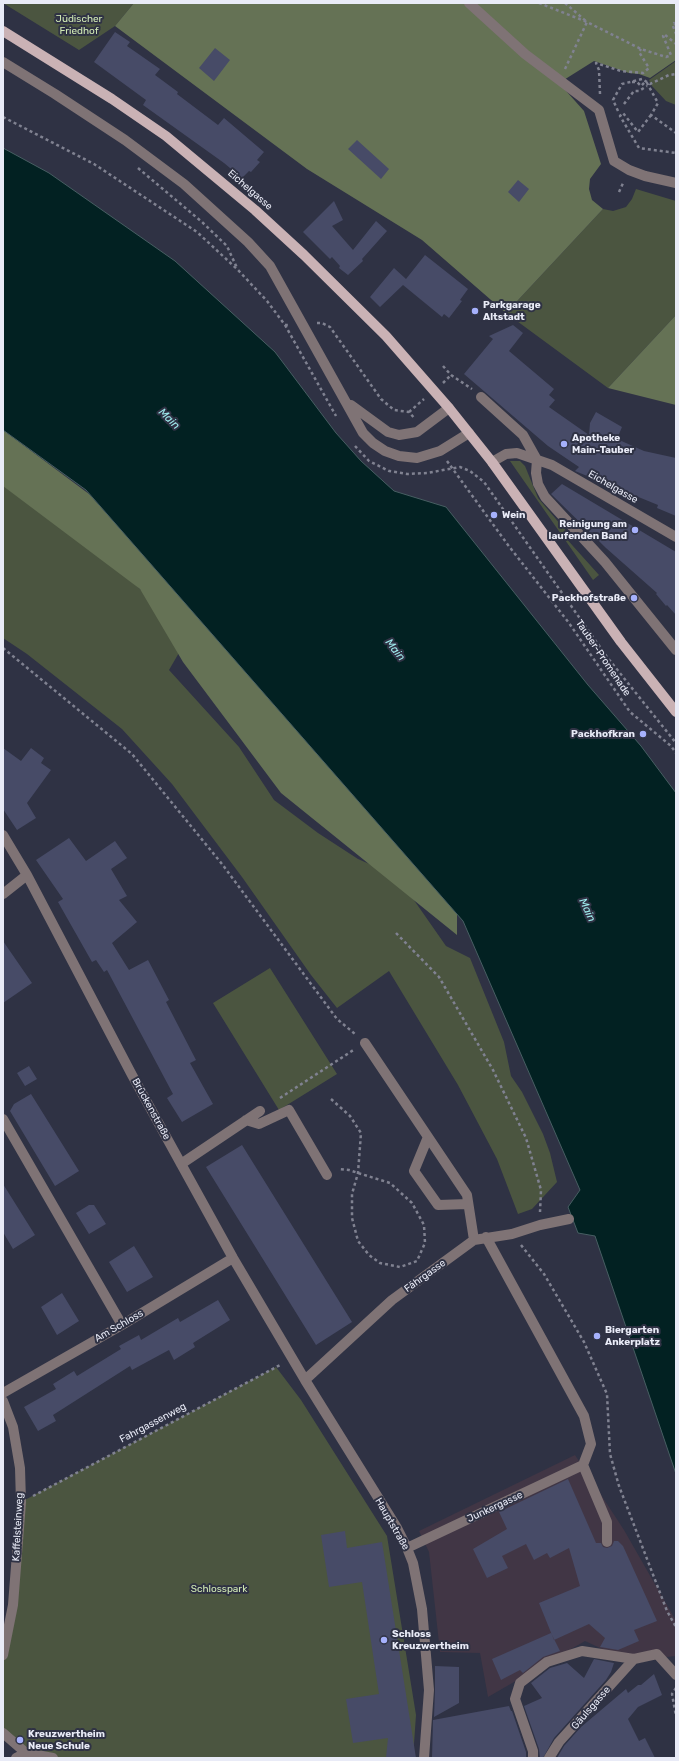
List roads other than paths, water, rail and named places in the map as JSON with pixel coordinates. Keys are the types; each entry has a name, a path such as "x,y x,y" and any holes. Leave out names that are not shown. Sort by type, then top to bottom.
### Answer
{"main road":[{"name":"Eichelgasse","path":"3,31 118,103 166,136 288,240 371,322 408,360 492,462 621,642 676,712"}],"street":[{"path":"469,3 525,54 599,110 614,161 629,170 645,176 676,183"},
{"path":"3,62 125,140 184,184 248,242 270,266 364,433 373,443 385,451 399,456 417,458 431,455 440,451 469,433"},
{"path":"481,397 523,435 537,460 536,473 538,484 545,496 610,568 676,650"},
{"path":"348,403 388,432 399,435 417,432 449,408"},
{"name":"Eichelgasse","path":"492,462 506,454 517,453 552,465 676,537"},
{"name":"Brückenstraße","path":"3,835 27,875 181,1164 233,1258 305,1380"},
{"path":"3,894 27,875"},
{"path":"365,1043 467,1195 474,1240"},
{"path":"246,1120 259,1124 289,1110 325,1172"},
{"path":"181,1164 260,1111"},
{"path":"3,1119 122,1325"},
{"path":"428,1137 414,1171 438,1205 468,1204"},
{"name":"Fährgasse","path":"305,1380 392,1300 474,1240 512,1234 540,1225 569,1219"},
{"path":"486,1237 584,1416 591,1444 583,1465 607,1522 607,1542"},
{"name":"Am Schloss","path":"3,1393 122,1325 233,1258"},
{"name":"Hauptstraße","path":"305,1380 397,1528 408,1548 413,1563 422,1609 428,1690 424,1758"},
{"name":"Kaffelsteinweg","path":"3,1401 13,1427 20,1468 20,1502 13,1605 3,1655"},
{"name":"Junkergasse","path":"408,1548 583,1465"},
{"path":"533,1758 533,1751 515,1699 520,1683 547,1662 582,1651 634,1659 657,1654 676,1675"},
{"name":"Gäulsgasse","path":"548,1758 560,1742 634,1659"},
{"path":"3,1733 26,1753 53,1758"},
{"path":"16,1758 26,1753"}],"water":[{"name":"Main","path":"3,148 49,173 175,261 275,352 336,433 361,461 394,491 446,507 588,685 641,746 676,793 676,1474 595,1236 578,1233 568,1207 580,1190 463,921 86,490 3,430"}],"place":[{"name":"Parkgarage Altstadt","path":"475,311"},
{"name":"Apotheke Main-Tauber","path":"564,444"},
{"name":"Wein","path":"494,515"},
{"name":"Reinigung am laufenden Band","path":"635,530"},
{"name":"Packhofstraße","path":"634,598"},
{"name":"Packhofkran","path":"643,734"},
{"name":"Biergarten Ankerplatz","path":"597,1336"},
{"name":"Schloss Kreuzwertheim","path":"384,1640"},
{"name":"Kreuzwertheim Neue Schule","path":"20,1740"}],"park label":[{"name":"Jüdischer Friedhof","path":"79,24"},
{"name":"Schlosspark","path":"219,1589"}]}
